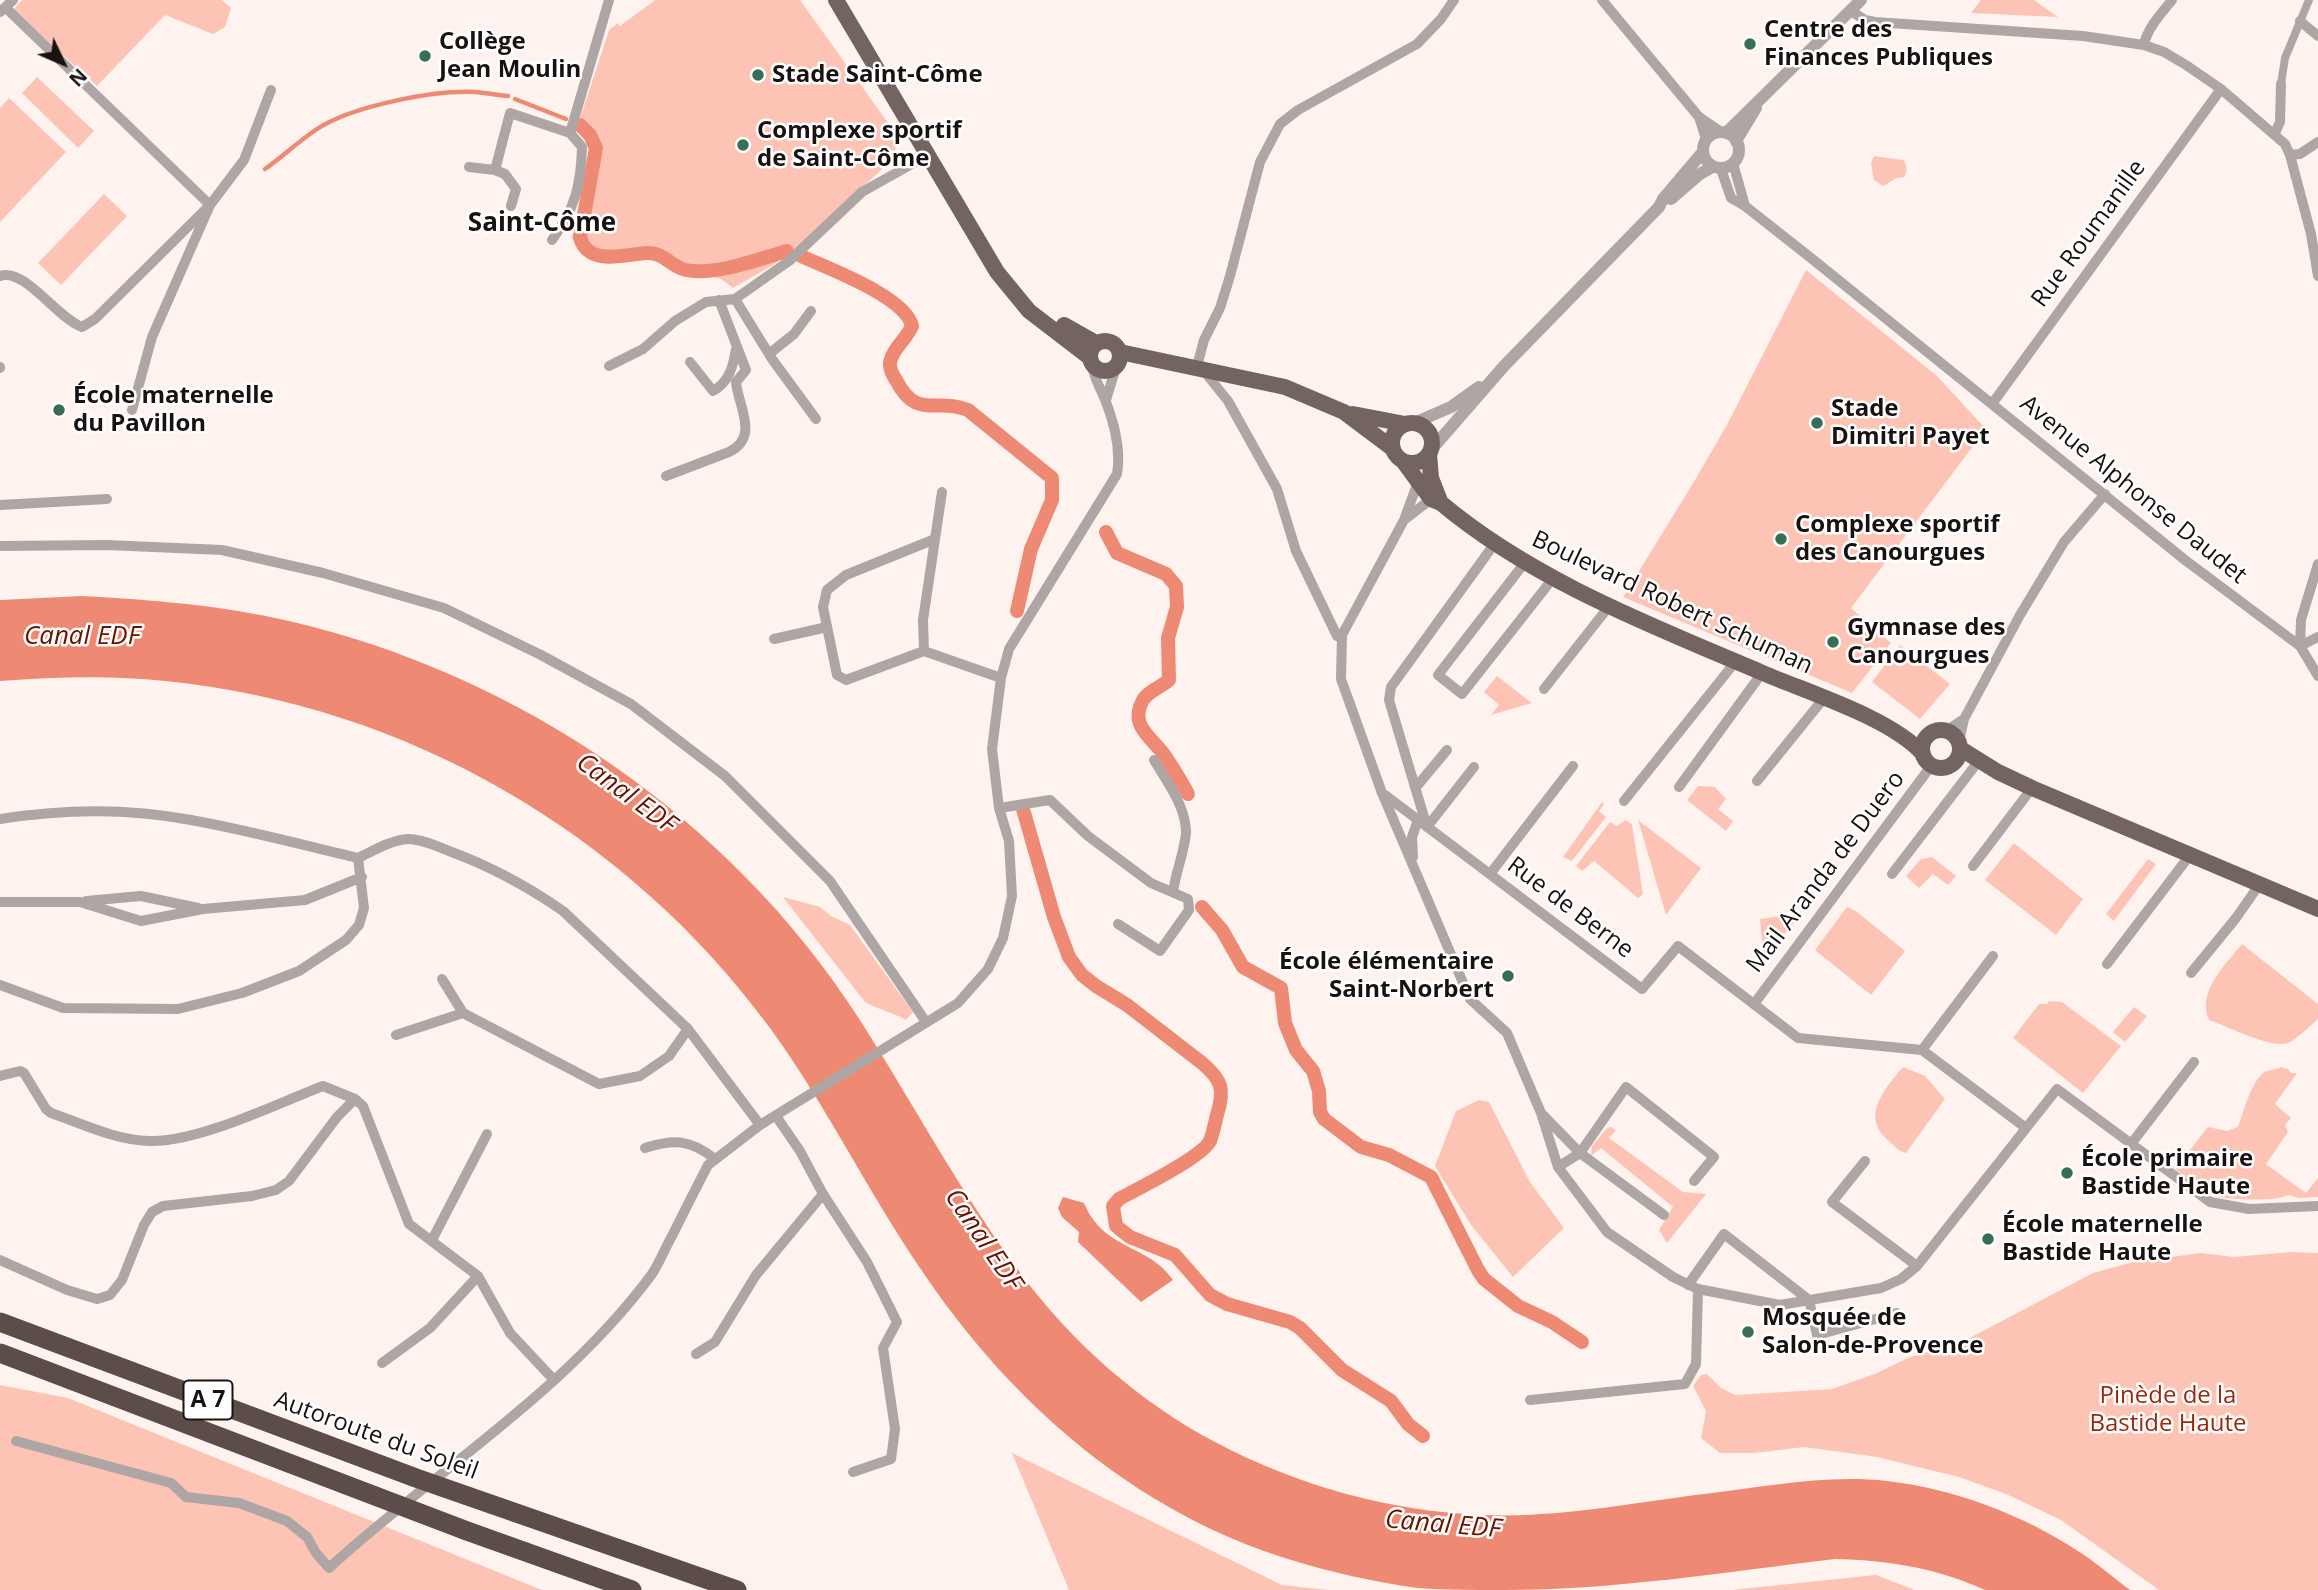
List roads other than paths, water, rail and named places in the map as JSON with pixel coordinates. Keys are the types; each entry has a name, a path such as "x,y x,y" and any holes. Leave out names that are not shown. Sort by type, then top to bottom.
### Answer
{"highway":[{"name":"Autoroute du Soleil","path":"0,1322 416,1478 737,1590"},
{"name":"A 7","path":"0,1353 467,1531 632,1590"}],"main road":[{"path":"836,0 997,272 1029,311 1092,355 1104,372 1118,361"},
{"path":"1092,355 1110,342 1118,361 1129,365 1171,373 1255,379 1285,387 1344,412 1425,428 1432,444 1431,478 1436,501"},
{"name":"Boulevard Robert Schuman","path":"1344,412 1398,455 1436,501 1495,543 1610,605 1894,729 1927,760"},
{"path":"1410,424 1396,431 1398,455 1420,462 1430,452"},
{"name":"Boulevard Robert Schuman","path":"1894,729 1906,729 1928,736"},
{"path":"1955,740 1957,761 1952,765 1942,769 1927,760 1922,747 1928,736 1936,731 1955,740 1998,772 2032,788 2318,909"},
{"path":"1952,765 1998,772"}],"street":[{"path":"570,133 609,0"},
{"path":"1336,636 1296,551 1277,489 1228,401 1209,374 1203,340 1220,308 1261,162 1280,124 1298,110 1417,44 1441,19 1454,0"},
{"path":"1602,0 1699,117 1728,135 1739,152 1722,166 1700,174 1667,204 1659,207"},
{"path":"1728,135 1861,0"},
{"path":"2144,45 2153,26 2172,0"},
{"path":"2275,133 2280,122 2285,58 2309,0"},
{"path":"6,7 210,205"},
{"path":"1851,10 1866,20 1875,22 2083,36 2144,45 2164,52 2221,89 2285,144 2311,234 2318,276"},
{"path":"2300,21 2318,36"},
{"name":"Rue Roumanille","path":"1992,404 2221,89"},
{"path":"0,276 7,273 20,277 70,322 82,327 95,319 210,205 244,160 271,90"},
{"path":"495,170 510,113 570,133 582,147 578,191 571,211 552,240"},
{"path":"1430,452 1491,379 1659,207 1702,153 1706,139 1699,117"},
{"path":"1706,139 1715,133 1728,135"},
{"path":"2290,155 2300,154 2318,142"},
{"path":"1702,153 1707,163 1722,166"},
{"path":"608,366 643,349 675,321 706,302 735,299 789,261 862,192 928,155"},
{"name":"Avenue Alphonse Daudet","path":"1722,166 1731,198 1745,206 2185,560 2300,646"},
{"path":"469,167 505,174 516,189 511,206"},
{"path":"132,410 152,337 210,205"},
{"path":"735,299 769,354 816,419"},
{"path":"666,476 729,452 738,447 744,438 745,411 737,395 736,382 746,369 719,300"},
{"path":"769,354 794,334 811,311"},
{"path":"690,362 713,391 723,385 728,376 737,346"},
{"path":"16,1441 171,1483 186,1497 239,1503 288,1521 307,1537 329,1568 367,1534 463,1459 554,1380 601,1334 653,1272 708,1165 760,1125 958,1003 988,969 1003,938 1012,896 1009,841 999,808 992,748 1001,678 1009,649 1117,474 1118,450 1106,400 1096,384 1092,355"},
{"path":"1106,400 1118,361"},
{"path":"1410,424 1451,407 1491,379"},
{"path":"1418,482 1404,520 1342,635 1342,679 1382,793 1470,999 1507,1033 1541,1113 1558,1167 1607,1232 1693,1287 1780,1305 1881,1288 1901,1279 1917,1266 2057,1089 2210,1202 2249,1209 2318,1206"},
{"path":"924,651 923,620 942,492"},
{"path":"1955,740 2020,615 2064,542 2105,494"},
{"path":"0,505 107,499"},
{"path":"1404,520 1436,501"},
{"path":"935,539 846,575 827,590 823,607 837,675 846,680 924,651 1001,678"},
{"path":"1423,823 1417,786 1389,700 1391,687 1495,543"},
{"path":"0,546 107,545 222,550 323,573 444,608 541,654 631,704 725,776 830,881 926,1022"},
{"path":"1526,561 1438,675 1462,694 1554,577"},
{"path":"2318,564 2301,620 2300,646 2318,676"},
{"path":"1544,690 1610,605"},
{"path":"775,639 827,627"},
{"path":"2300,646 2318,637"},
{"path":"1624,800 1736,661"},
{"path":"1679,787 1762,673"},
{"path":"1757,781 1824,698"},
{"path":"1417,786 1447,750"},
{"path":"1154,760 1182,810 1185,823 1186,834 1173,892"},
{"name":"Mail Aranda de Duero","path":"1754,1004 1927,760"},
{"path":"1490,874 1573,766"},
{"path":"1413,864 1412,837 1474,767"},
{"path":"1892,874 1974,767"},
{"path":"1973,866 2032,788"},
{"name":"Rue de Berne","path":"1382,793 1642,989 1678,946 1754,1004"},
{"path":"999,808 1050,800 1088,836 1152,883 1188,899 1189,911 1160,951 1118,924"},
{"path":"0,819 45,812 121,812 190,819 358,858 391,843 410,839 492,867 563,911 688,1029 760,1125"},
{"path":"2107,964 2190,855"},
{"path":"0,985 63,1008 178,1009 242,993 299,971 346,940 359,925 364,908 358,858"},
{"path":"80,902 141,921 203,909 305,900 362,877"},
{"path":"2191,973 2259,885"},
{"path":"0,902 80,902 141,896 203,909"},
{"path":"1922,1050 1993,956"},
{"path":"442,979 463,1013 598,1084 640,1076 669,1056 688,1029"},
{"path":"1754,1004 1798,1038 1922,1050 2026,1128"},
{"path":"396,1035 463,1013"},
{"path":"2131,1144 2194,1062"},
{"path":"0,1076 24,1073 51,1113 119,1137 150,1141 194,1135 323,1086 355,1099 363,1106 405,1219 413,1229 432,1240 478,1276 510,1333 554,1380"},
{"path":"1558,1167 1580,1153 1626,1087 1714,1157 1695,1181"},
{"path":"0,1260 67,1290 97,1299 110,1295 122,1280 152,1212 163,1206 252,1196 276,1190 289,1181 337,1117 355,1099"},
{"path":"1541,1113 1580,1153 1664,1215"},
{"path":"776,1116 867,1262 897,1322 883,1348 895,1429 891,1459 853,1472"},
{"path":"432,1240 487,1134"},
{"path":"645,1148 667,1141 703,1149 715,1159"},
{"path":"1865,1161 1832,1202 1917,1266"},
{"path":"696,1354 716,1342 756,1275 823,1194"},
{"path":"1530,1400 1685,1384 1696,1364 1693,1287 1724,1234 1809,1300 1817,1335 1897,1313"},
{"path":"382,1363 430,1328 478,1276"}],"water":[{"name":"Canal EDF","path":"82,596 160,601 238,611 289,621 374,645 457,677 536,717 611,764 682,818 747,879 806,945 858,1017 1000,1244 1063,1324 1110,1369 1161,1409 1247,1458 1312,1484 1346,1494 1415,1509 1485,1515 1567,1512 1819,1480 1887,1481 1963,1497 2012,1516 2059,1539 2130,1590 1985,1590 1949,1576 1912,1567 1835,1559 1588,1587 1428,1589 1352,1576 1288,1559 1232,1538 1178,1512 1128,1482 1081,1446 1036,1407 995,1365 922,1271 883,1211 810,1087 770,1028 713,958 649,895 579,839 504,790 425,750 341,718 254,695 165,681 82,677 0,681 0,600"},
{"path":"1063,1197 1084,1203 1103,1230 1152,1260 1173,1280 1141,1302 1078,1242 1079,1232 1062,1217 1058,1208"}],"waterway":[{"path":"265,169 317,129 351,113 394,101 438,94 475,92 508,96"},
{"path":"515,99 566,119"},
{"path":"580,125 590,135 596,148 580,238 591,253 609,257 653,253 686,270 710,271 787,251"},
{"path":"801,256 881,294 907,315 912,326 890,362 891,370 904,393 920,404 968,410 1052,478 1052,500 1031,549 1017,611"},
{"path":"1106,532 1117,553 1166,574 1176,586 1177,607 1168,638 1169,680 1145,697 1138,717 1144,731 1165,756 1188,794"},
{"path":"1023,809 1054,917 1069,957 1082,975 1127,1005 1202,1063 1218,1080 1220,1086 1221,1098 1210,1141 1183,1164 1119,1199 1113,1206 1116,1226 1130,1237 1175,1255 1210,1295 1227,1304 1290,1322 1300,1328 1342,1370 1391,1401 1408,1424 1423,1436"},
{"path":"1202,907 1222,930 1243,967 1281,988 1285,1023 1296,1050 1313,1071 1319,1091 1320,1112 1324,1119 1361,1147 1389,1155 1431,1177 1484,1279 1518,1306 1552,1322 1582,1342"}],"place":[{"name":"Centre des Finances Publiques","path":"1750,44"},
{"name":"Collège Jean Moulin","path":"425,56"},
{"name":"Stade Saint-Côme","path":"758,75"},
{"name":"Complexe sportif de Saint-Côme","path":"743,145"},
{"name":"École maternelle du Pavillon","path":"59,410"},
{"name":"Stade Dimitri Payet","path":"1817,423"},
{"name":"Complexe sportif des Canourgues","path":"1781,539"},
{"name":"Gymnase des Canourgues","path":"1833,642"},
{"name":"École élémentaire Saint-Norbert","path":"1508,976"},
{"name":"École primaire Bastide Haute","path":"2067,1173"},
{"name":"École maternelle Bastide Haute","path":"1988,1239"},
{"name":"Mosquée de Salon-de-Provence","path":"1748,1332"}],"district":[{"name":"Saint-Côme","path":"542,224"}],"park label":[{"name":"Pinède de la Bastide Haute","path":"2168,1410"}]}
